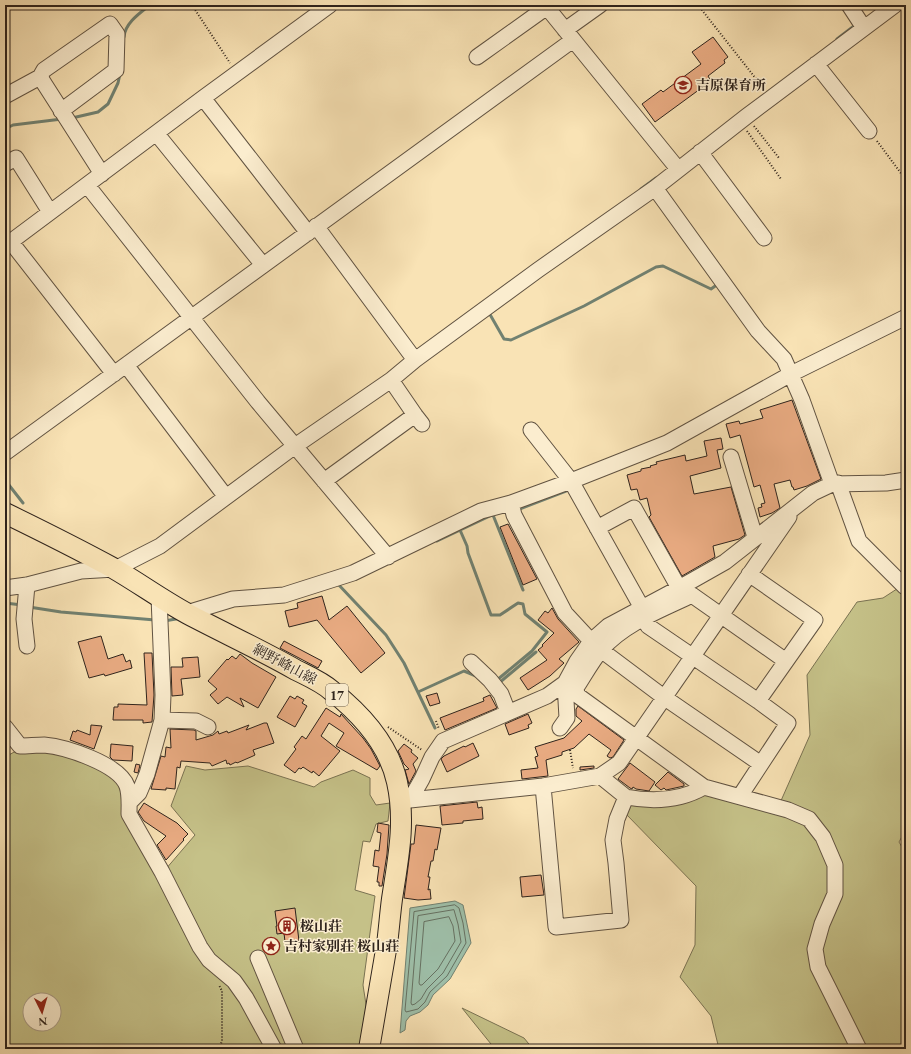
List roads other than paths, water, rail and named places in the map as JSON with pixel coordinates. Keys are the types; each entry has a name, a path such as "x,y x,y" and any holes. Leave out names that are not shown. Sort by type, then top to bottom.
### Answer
{"main road":[{"name":"網野峰山線","path":"5,513 45,532 115,569 186,613 288,665 330,689 352,708 382,744 392,763 405,801 400,852 387,942 369,1049"}],"street":[{"path":"226,497 120,369 8,244 330,5"},
{"path":"5,452 191,316 312,230 569,35 600,5"},
{"path":"849,5 864,28"},
{"path":"5,588 26,585 81,571 115,569 160,546 295,446 391,380 415,360 538,270 654,188 894,5"},
{"path":"477,58 546,6 678,169"},
{"path":"5,96 40,77 44,70 110,24 117,34 116,70 61,111"},
{"path":"816,64 869,131"},
{"path":"40,77 102,174"},
{"path":"203,98 312,230 415,360"},
{"path":"156,133 263,265"},
{"path":"700,152 764,238"},
{"path":"5,164 16,158 50,212"},
{"path":"88,184 258,402 388,556"},
{"path":"654,188 758,331 784,359 859,541 905,586"},
{"path":"186,613 234,599 284,595 353,573 481,511 511,503 571,482 666,443 791,374 906,317"},
{"path":"324,481 418,419 391,380"},
{"path":"531,430 571,482 644,613 648,626 788,723 740,796"},
{"path":"731,457 755,537"},
{"path":"644,613 679,588 725,562 813,493 835,483 886,483 906,480"},
{"path":"511,503 514,515 565,613 596,646 665,698 761,764"},
{"path":"597,528 634,508 679,588"},
{"path":"405,801 543,786 574,781 600,776 619,763 795,508"},
{"path":"748,574 815,620 758,701"},
{"path":"26,585 24,619 27,646"},
{"path":"786,661 692,595 608,626 596,646 576,688 577,695 704,787 788,810 809,818 823,837 835,865 835,894 822,924 815,949 818,967 860,1049"},
{"path":"129,803 139,793 147,774 162,720 163,695 159,597"},
{"path":"405,801 422,779 432,757 443,741 546,696 565,683 577,661 596,646"},
{"path":"471,662 490,680 501,694 508,712"},
{"path":"560,728 567,718 565,683"},
{"path":"162,720 196,721 208,727"},
{"path":"5,727 20,746 44,745 69,750 100,762 120,775 127,786 129,814 162,872 200,947 209,960 234,981 246,998 274,1049"},
{"path":"600,776 626,797 643,800 678,797 704,787"},
{"path":"543,786 556,927 621,920 613,840 617,819 626,797"},
{"path":"258,958 296,1049"}],"water":[{"path":"455,901 463,905 471,943 450,979 433,995 428,1005 420,1012 410,1016 406,1021 405,1030 400,1033 410,908"}],"waterway":[{"path":"124,37 130,23 150,5"},
{"path":"837,39 854,26"},
{"path":"72,118 98,112 108,104 118,83 120,74"},
{"path":"5,129 13,125 62,119"},
{"path":"641,189 656,178"},
{"path":"488,311 504,339 511,340 584,306 656,267 663,266 711,289 718,284"},
{"path":"5,480 23,503"},
{"path":"517,510 566,491"},
{"path":"437,541 492,515"},
{"path":"493,515 523,590"},
{"path":"460,530 491,615 500,615 518,603 523,604 525,614 547,632 532,651 497,680"},
{"path":"337,583 386,635 404,663 435,728"},
{"path":"5,603 22,605"},
{"path":"29,607 61,612 155,620"},
{"path":"164,621 176,619"},
{"path":"499,683 536,652"},
{"path":"418,692 464,671 476,676"}],"place":[{"name":"吉原保育所","path":"683,85"},
{"name":"桜山荘","path":"287,926"},
{"name":"吉村家別荘 桜山荘","path":"271,946"}]}
